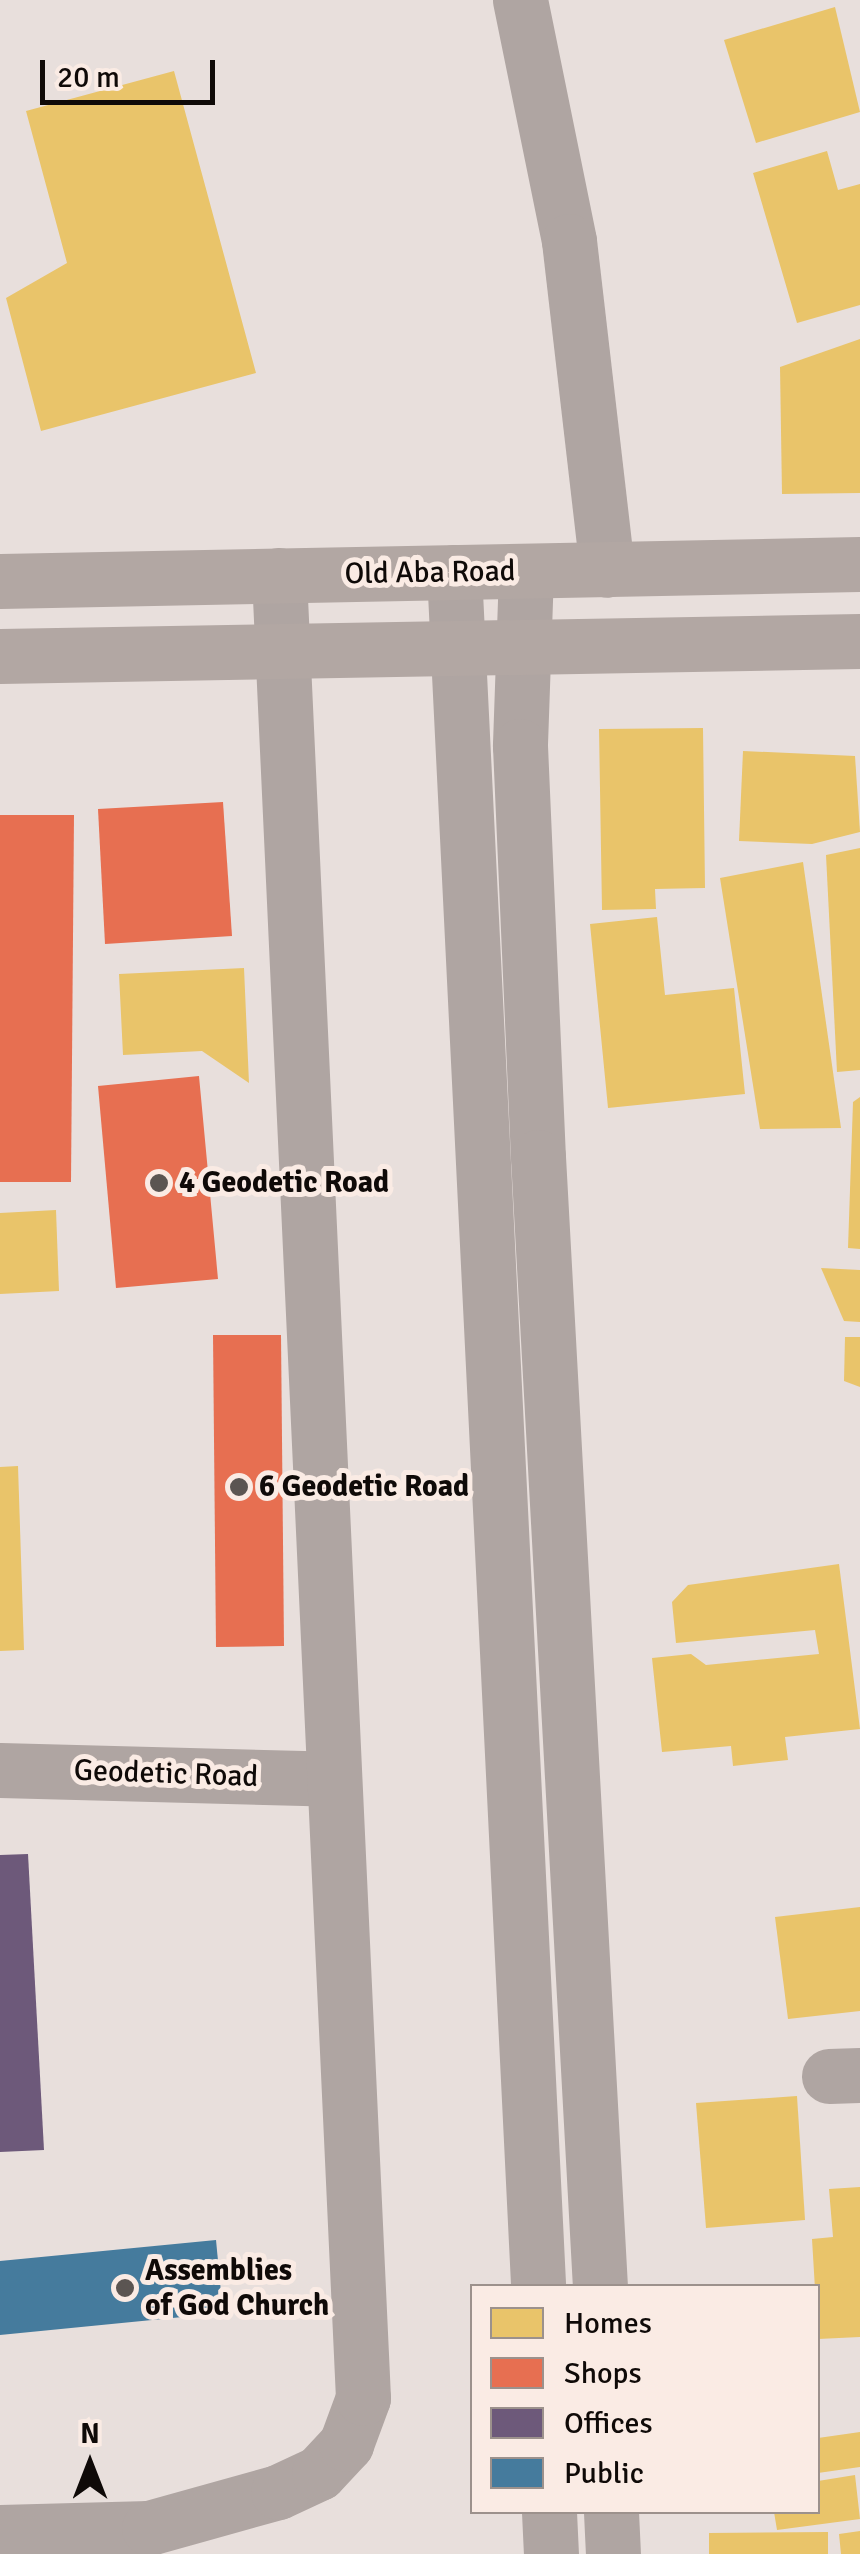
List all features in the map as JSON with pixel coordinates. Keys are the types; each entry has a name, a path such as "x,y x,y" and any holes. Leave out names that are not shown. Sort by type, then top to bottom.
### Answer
{"main road":[{"name":"Old Aba Road","path":"0,582 860,564"},
{"path":"0,656 523,650 860,641"}],"street":[{"path":"520,0 569,241 607,570"},
{"path":"454,572 538,2284"},
{"path":"526,572 523,650 538,1157 600,2284"},
{"path":"0,2532 149,2528 278,2492 319,2472 346,2444 363,2398 365,2349 333,1779 279,575"},
{"name":"Geodetic Road","path":"0,1770 333,1779"},
{"path":"549,2514 551,2554"},
{"path":"611,2514 613,2554"}],"building: Homes":[{"path":"835,7 860,112 756,143 724,40"},
{"path":"174,71 256,373 41,431 6,298 67,263 26,111"},
{"path":"827,151 838,190 860,184 860,305 797,323 753,173"},
{"path":"860,339 860,493 782,494 780,367"},
{"path":"703,728 705,888 655,889 656,909 602,910 599,729"},
{"path":"743,751 855,756 860,832 812,844 739,841"},
{"path":"860,848 860,1070 837,1072 826,855"},
{"path":"803,862 841,1128 760,1129 720,878"},
{"path":"657,917 665,995 734,988 745,1094 608,1108 590,924"},
{"path":"244,968 249,1083 202,1051 123,1055 119,974"},
{"path":"860,1097 860,1249 848,1248 853,1102"},
{"path":"56,1210 59,1291 0,1294 0,1213"},
{"path":"821,1268 860,1270 860,1322 844,1321"},
{"path":"845,1337 860,1337 860,1387 844,1381"},
{"path":"18,1466 24,1650 0,1651 0,1467"},
{"path":"839,1564 860,1729 785,1737 788,1760 733,1766 731,1746 662,1752 652,1658 691,1654 706,1665 819,1654 815,1630 676,1643 672,1602 688,1585"},
{"path":"860,1907 860,2011 788,2019 775,1917"},
{"path":"797,2096 805,2220 706,2228 696,2103"},
{"path":"860,2187 860,2337 820,2339 820,2284 815,2284 812,2239 833,2237 829,2189"},
{"path":"860,2432 860,2467 820,2473 820,2438"},
{"path":"855,2475 860,2519 777,2530 774,2514 820,2514 820,2481"},
{"path":"860,2531 860,2554 841,2554 839,2534"},
{"path":"828,2532 828,2554 709,2554 709,2533"}],"building: Shops":[{"path":"223,802 232,936 105,944 98,809"},
{"path":"0,815 74,815 71,1182 0,1182"},
{"path":"199,1076 218,1279 116,1288 98,1086"},
{"path":"213,1335 281,1335 284,1646 216,1647"}],"building: Offices":[{"path":"28,1854 44,2150 0,2152 0,1855"}],"building: Public":[{"path":"216,2240 223,2313 0,2335 0,2261"}],"place":[{"name":"4 Geodetic Road","path":"159,1183"},
{"name":"6 Geodetic Road","path":"239,1487"},
{"name":"Assemblies of God Church","path":"125,2288"}]}
